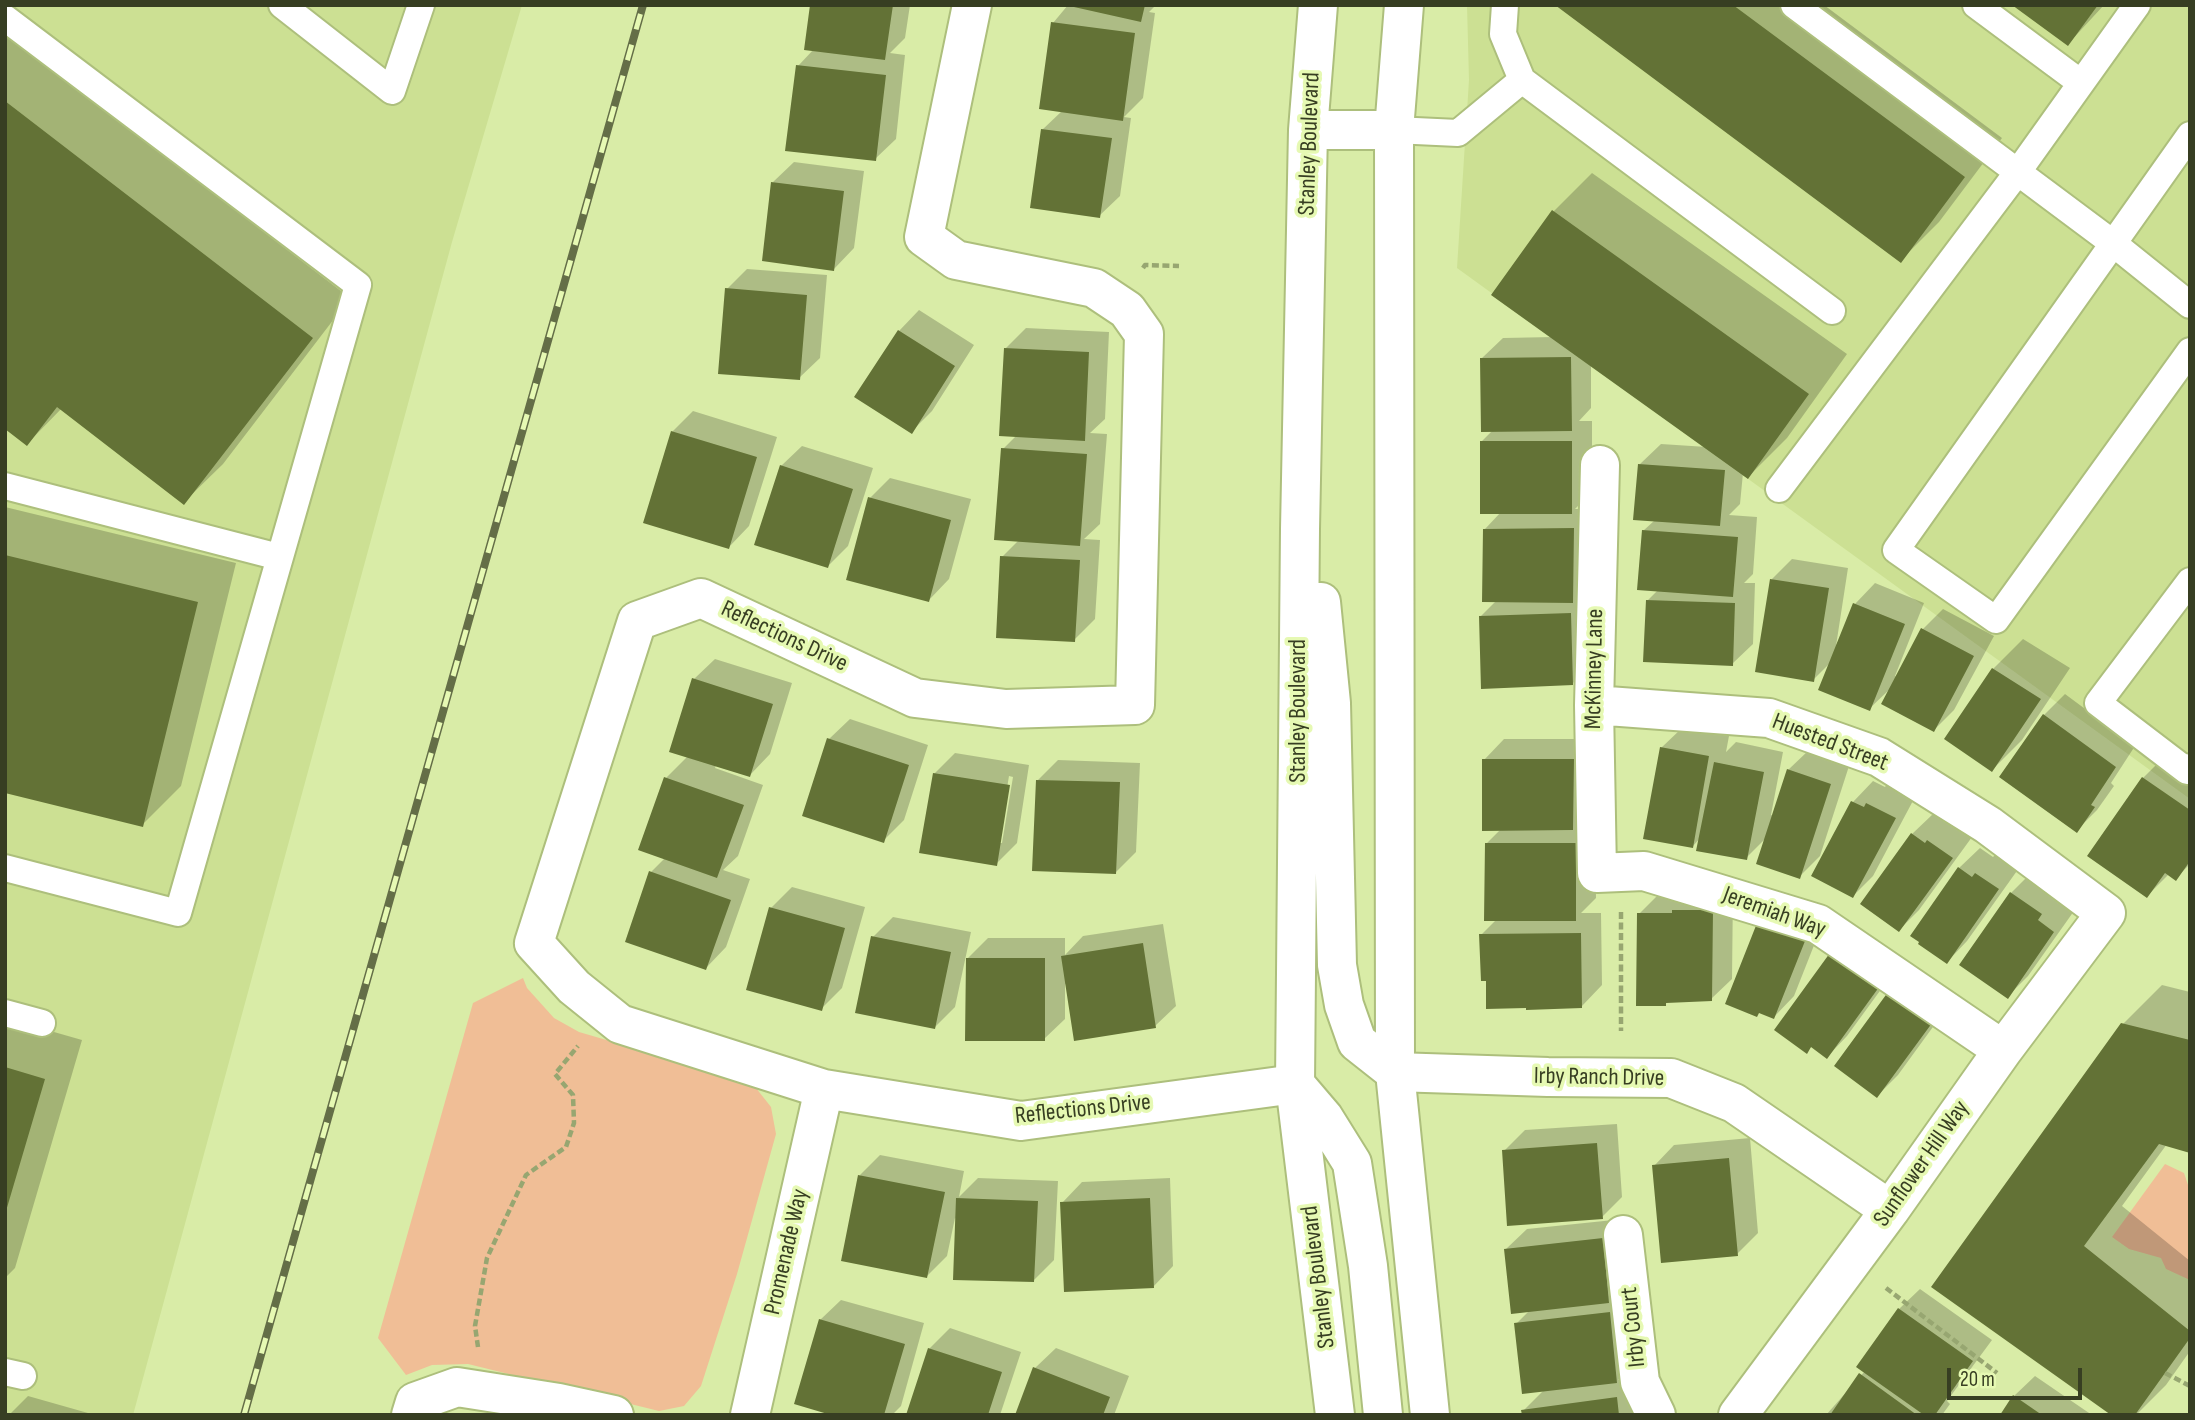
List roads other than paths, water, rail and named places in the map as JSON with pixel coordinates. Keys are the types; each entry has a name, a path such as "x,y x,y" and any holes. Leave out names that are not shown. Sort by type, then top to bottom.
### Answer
{"street":[{"name":"Reflections Drive","path":"972,5 924,237 956,260 1094,288 1127,310 1144,334 1135,705 1006,709 915,698 701,598 637,621 534,943 574,987 620,1024 824,1089 1021,1121 1296,1084"},
{"name":"Stanley Boulevard","path":"1318,5 1308,130 1300,529 1296,1084 1335,1415"},
{"path":"1404,5 1394,130 1395,1072 1430,1415"},
{"path":"1308,130 1394,130"},
{"name":"McKinney Lane","path":"1600,465 1594,705 1609,872"},
{"path":"1300,529 1320,593 1331,703 1337,965 1344,1005 1357,1042 1395,1072"},
{"name":"Huested Street","path":"1594,705 1769,718 1880,757 1988,825 2115,919"},
{"name":"Jeremiah Way","path":"1609,872 1644,871 1818,924 2003,1050"},
{"name":"Sunflower Hill Way","path":"1738,1415 1890,1210 2003,1050 2115,919"},
{"name":"Irby Ranch Drive","path":"1395,1072 1671,1078 1734,1102 1890,1210"},
{"path":"1296,1084 1324,1118 1352,1163 1368,1266 1382,1415"},
{"name":"Promenade Way","path":"750,1415 824,1089"},
{"name":"Irby Court","path":"1623,1235 1640,1382 1656,1415"},
{"path":"411,1415 415,1402 457,1387 614,1415"}],"lane":[{"path":"282,5 393,91 421,5"},
{"path":"1504,5 1503,34 1522,80 1832,311"},
{"path":"1794,5 2114,244 2190,305"},
{"path":"1976,5 2081,83"},
{"path":"1779,489 2017,173 2137,5"},
{"path":"5,18 358,285 178,913 5,869"},
{"path":"1394,130 1458,133 1522,80"},
{"path":"2190,135 1896,550 1996,620 2190,351"},
{"path":"5,485 279,557"},
{"path":"2190,581 2098,703 2187,771 2190,767"},
{"path":"5,1013 42,1023"}],"railway":[{"path":"244,1415 643,5"}]}
